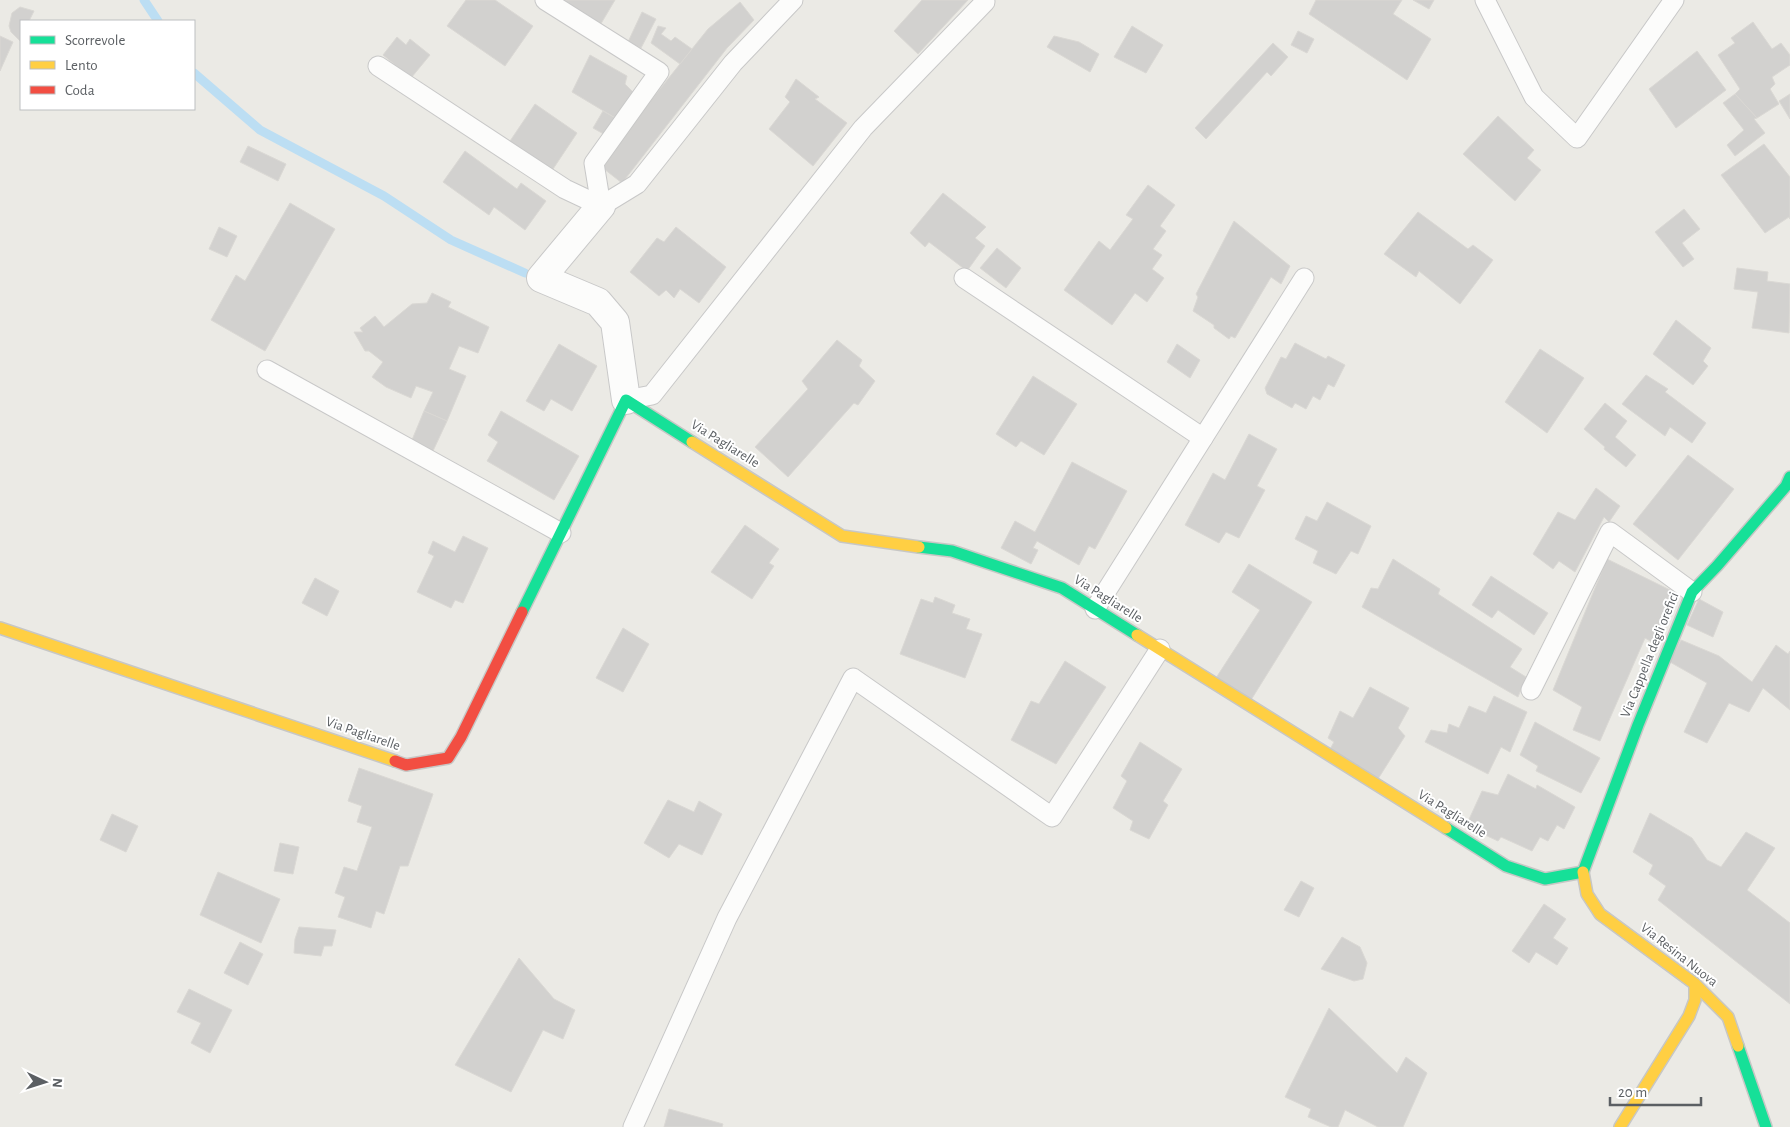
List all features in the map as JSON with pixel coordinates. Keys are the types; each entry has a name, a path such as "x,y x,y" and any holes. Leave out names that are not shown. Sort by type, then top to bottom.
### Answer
{"street":[{"path":"601,206 541,278 598,302 615,322 626,400"},
{"name":"Via Pagliarelle","path":"0,628 406,765 448,758 461,737 626,400 842,536 952,551 1062,588 1506,866 1544,879 1583,872"},
{"name":"Via Cappella degli orefici","path":"1583,872 1638,725 1692,592 1786,486 1790,477"},
{"name":"Via Resina Nuova","path":"1583,872 1587,894 1600,914 1695,984 1728,1017 1766,1127"},
{"path":"1620,1127 1689,1016 1695,1000 1695,984"}],"lane":[{"path":"545,0 659,72 594,163 601,206"},
{"path":"601,206 637,184 733,63 793,0"},
{"path":"1485,0 1534,97 1577,138 1674,0"},
{"path":"626,400 652,395 863,128 985,2"},
{"path":"378,66 565,189 601,206"},
{"path":"964,278 1203,438"},
{"path":"1095,609 1304,278"},
{"path":"267,370 561,533"},
{"path":"1531,690 1610,532 1692,592"},
{"path":"633,1127 727,918 853,678 1052,817 1160,649"}],"building":[{"path":"466,0 495,0 533,26 505,66 447,26"},
{"path":"562,0 615,0 599,27"},
{"path":"922,0 968,0 918,54 894,31"},
{"path":"1316,0 1402,0 1393,14 1431,39 1407,80 1309,14"},
{"path":"1413,0 1434,0 1429,9"},
{"path":"740,2 754,20 727,48 622,183 599,165 708,29"},
{"path":"20,7 34,11 30,20 20,20 20,41 11,32 9,26 12,13"},
{"path":"642,12 656,19 641,48 628,42"},
{"path":"1753,22 1772,49 1781,43 1790,55 1790,65 1772,77 1775,84 1770,89 1779,104 1757,118 1735,94 1740,89 1718,55 1735,43 1731,38"},
{"path":"658,26 666,28 661,34 671,41 675,37 692,49 680,64 651,43"},
{"path":"1132,26 1163,45 1146,73 1114,57"},
{"path":"1298,31 1314,39 1307,53 1291,45"},
{"path":"0,36 13,42 0,71"},
{"path":"1054,36 1079,42 1099,54 1090,72 1047,47"},
{"path":"397,37 406,45 410,39 430,55 411,78 383,55"},
{"path":"1273,43 1288,57 1271,76 1267,72 1206,139 1195,128"},
{"path":"1697,51 1726,90 1676,128 1649,89"},
{"path":"590,55 627,76 625,84 634,93 617,119 572,92"},
{"path":"796,79 819,97 815,99 847,123 813,166 769,129 790,102 785,97"},
{"path":"1735,94 1757,118 1754,119 1765,133 1735,156 1727,145 1744,130 1723,103"},
{"path":"1790,94 1790,119 1779,101"},
{"path":"535,104 577,133 549,175 506,147"},
{"path":"603,111 617,119 609,137 593,128"},
{"path":"1498,116 1534,150 1527,158 1541,170 1515,201 1463,154"},
{"path":"1764,144 1790,177 1790,219 1789,217 1765,233 1721,175"},
{"path":"248,146 286,164 278,181 240,162"},
{"path":"465,151 517,189 521,183 546,201 525,230 494,207 489,215 443,182"},
{"path":"1148,185 1175,205 1160,226 1166,231 1153,249 1162,255 1152,269 1164,278 1147,302 1135,293 1112,325 1064,290 1099,241 1110,250 1133,219 1126,215"},
{"path":"943,193 986,227 975,238 985,246 967,271 929,242 925,247 910,233"},
{"path":"290,203 335,229 265,351 211,320 236,275 245,281"},
{"path":"1684,209 1700,229 1682,243 1694,259 1683,267 1655,232"},
{"path":"1418,212 1468,249 1473,245 1493,260 1460,304 1419,271 1416,277 1384,254"},
{"path":"1234,221 1290,266 1281,284 1271,277 1235,338 1231,336 1229,339 1214,328 1214,325 1193,311 1198,297 1196,294"},
{"path":"219,227 237,236 227,257 209,249"},
{"path":"676,227 726,267 699,303 680,289 674,298 666,290 659,296 630,272 657,238 664,242"},
{"path":"997,248 1021,268 1006,288 980,268"},
{"path":"1737,268 1768,272 1767,281 1790,284 1789,333 1752,328 1758,292 1734,289"},
{"path":"432,293 451,302 448,307 489,327 478,353 459,346 449,369 466,376 447,421 424,411 433,392 416,386 411,398 386,387 372,377 383,362 369,351 365,351 354,332 363,332 360,328 375,316 384,327 412,304 427,303"},
{"path":"1676,320 1711,348 1703,361 1708,366 1693,385 1653,354"},
{"path":"837,340 862,360 859,366 875,381 858,405 854,403 788,477 755,447 808,389 802,381"},
{"path":"1295,343 1326,359 1328,356 1345,365 1334,387 1328,384 1320,400 1313,396 1306,409 1295,403 1292,408 1267,394 1265,388 1281,357 1286,359"},
{"path":"559,344 597,366 572,411 551,399 544,411 526,401"},
{"path":"1177,344 1200,360 1190,378 1167,362"},
{"path":"1540,349 1584,378 1547,433 1505,402"},
{"path":"1646,375 1668,389 1665,392 1706,423 1692,443 1670,427 1665,436 1622,404"},
{"path":"1033,376 1077,404 1044,455 1021,441 1016,447 996,434"},
{"path":"1605,403 1627,421 1615,437 1636,455 1626,467 1584,429"},
{"path":"424,411 447,421 432,453 412,440"},
{"path":"501,411 579,456 554,500 487,461 498,442 488,435"},
{"path":"1249,434 1277,449 1257,486 1265,490 1239,538 1226,532 1219,543 1185,525 1213,473 1225,480"},
{"path":"1688,455 1734,489 1678,560 1633,524"},
{"path":"1072,462 1127,491 1095,549 1089,546 1079,565 1037,541 1033,548 1038,550 1031,564 1001,548 1015,521 1035,532"},
{"path":"1596,488 1620,506 1609,522 1604,517 1575,572 1559,561 1553,569 1533,554 1558,512 1575,520"},
{"path":"1327,502 1371,526 1358,554 1351,551 1336,574 1313,563 1318,551 1295,539 1306,516 1317,521"},
{"path":"745,525 779,549 769,563 774,566 752,599 711,572"},
{"path":"463,536 488,548 463,603 455,600 451,608 417,592 434,556 428,553 433,541 455,552"},
{"path":"1393,559 1440,589 1438,594 1522,649 1510,667 1526,677 1518,697 1362,607 1371,588 1378,589"},
{"path":"1607,559 1674,592 1652,642 1645,638 1600,741 1573,730 1582,707 1553,690"},
{"path":"1249,564 1312,602 1251,700 1216,678 1260,610 1232,592"},
{"path":"1491,576 1548,613 1534,635 1498,610 1492,618 1472,605"},
{"path":"315,578 339,591 327,616 302,603"},
{"path":"935,597 955,605 952,613 970,619 966,629 982,634 965,678 900,654 921,599 933,603"},
{"path":"1699,599 1723,612 1713,637 1687,625"},
{"path":"623,628 649,644 623,692 596,678"},
{"path":"1681,640 1719,656 1752,682 1776,645 1788,654 1790,651 1790,710 1763,688 1749,712 1729,703 1707,743 1684,732 1707,683 1670,662"},
{"path":"1065,661 1106,687 1056,764 1011,740 1031,701 1039,704"},
{"path":"1370,687 1409,708 1398,728 1405,736 1378,779 1329,751 1334,742 1328,738 1340,711 1353,718"},
{"path":"1494,696 1527,712 1510,752 1501,747 1488,774 1425,742 1431,730 1447,733 1449,724 1459,728 1469,706 1486,713"},
{"path":"1535,722 1600,758 1581,793 1536,771 1538,766 1520,755"},
{"path":"1140,742 1182,769 1163,801 1168,805 1149,839 1130,830 1133,821 1113,808 1127,781 1121,776"},
{"path":"359,768 433,794 408,866 400,866 384,914 376,911 371,928 338,917 345,897 335,893 344,867 357,871 372,827 357,822 362,806 348,801"},
{"path":"1508,774 1536,789 1537,785 1575,807 1564,829 1557,825 1548,841 1540,837 1532,851 1501,837 1498,841 1466,826 1482,791 1498,795"},
{"path":"668,800 694,812 699,801 722,814 702,855 679,844 669,858 644,843"},
{"path":"1650,813 1692,838 1707,860 1721,867 1746,832 1775,848 1747,890 1790,923 1790,1004 1658,900 1666,886 1649,874 1653,865 1633,852"},
{"path":"112,814 138,826 126,852 100,840"},
{"path":"280,843 299,847 293,874 274,871"},
{"path":"218,872 280,899 261,943 200,915"},
{"path":"1301,881 1314,888 1299,917 1284,910"},
{"path":"1544,904 1566,919 1553,938 1568,948 1557,965 1536,952 1529,963 1512,951"},
{"path":"299,927 336,930 332,946 324,946 321,956 294,953 295,939"},
{"path":"1342,937 1360,947 1367,963 1363,979 1354,981 1321,969"},
{"path":"240,942 263,954 248,985 224,973"},
{"path":"519,958 554,999 575,1010 563,1039 543,1030 511,1092 455,1065"},
{"path":"189,989 232,1010 210,1053 191,1043 201,1023 177,1012"},
{"path":"1329,1008 1397,1073 1406,1057 1427,1073 1403,1127 1378,1127 1345,1110 1338,1127 1331,1127 1308,1117 1311,1109 1285,1097"},
{"path":"669,1109 723,1124 722,1127 664,1127"}],"waterway":[{"path":"144,0 157,20"},
{"path":"195,74 260,130 384,196 451,240 525,273"}],"traffic: fast":[{"path":"522,612 626,400 692,442"},
{"path":"1583,872 1638,725 1692,592 1786,486 1790,477"},
{"path":"919,547 952,551 1062,588 1137,635"},
{"path":"1446,828 1506,866 1545,879 1583,872"},
{"path":"1738,1046 1766,1127"}],"traffic: slow":[{"path":"692,442 842,536 919,547"},
{"path":"0,628 395,761"},
{"path":"1137,635 1446,828"},
{"path":"1583,872 1587,894 1600,914 1695,984 1728,1017 1738,1046"},
{"path":"1620,1127 1689,1016 1695,1000 1695,984"}],"traffic: jam":[{"path":"395,761 406,765 448,758 461,737 522,612"}]}
